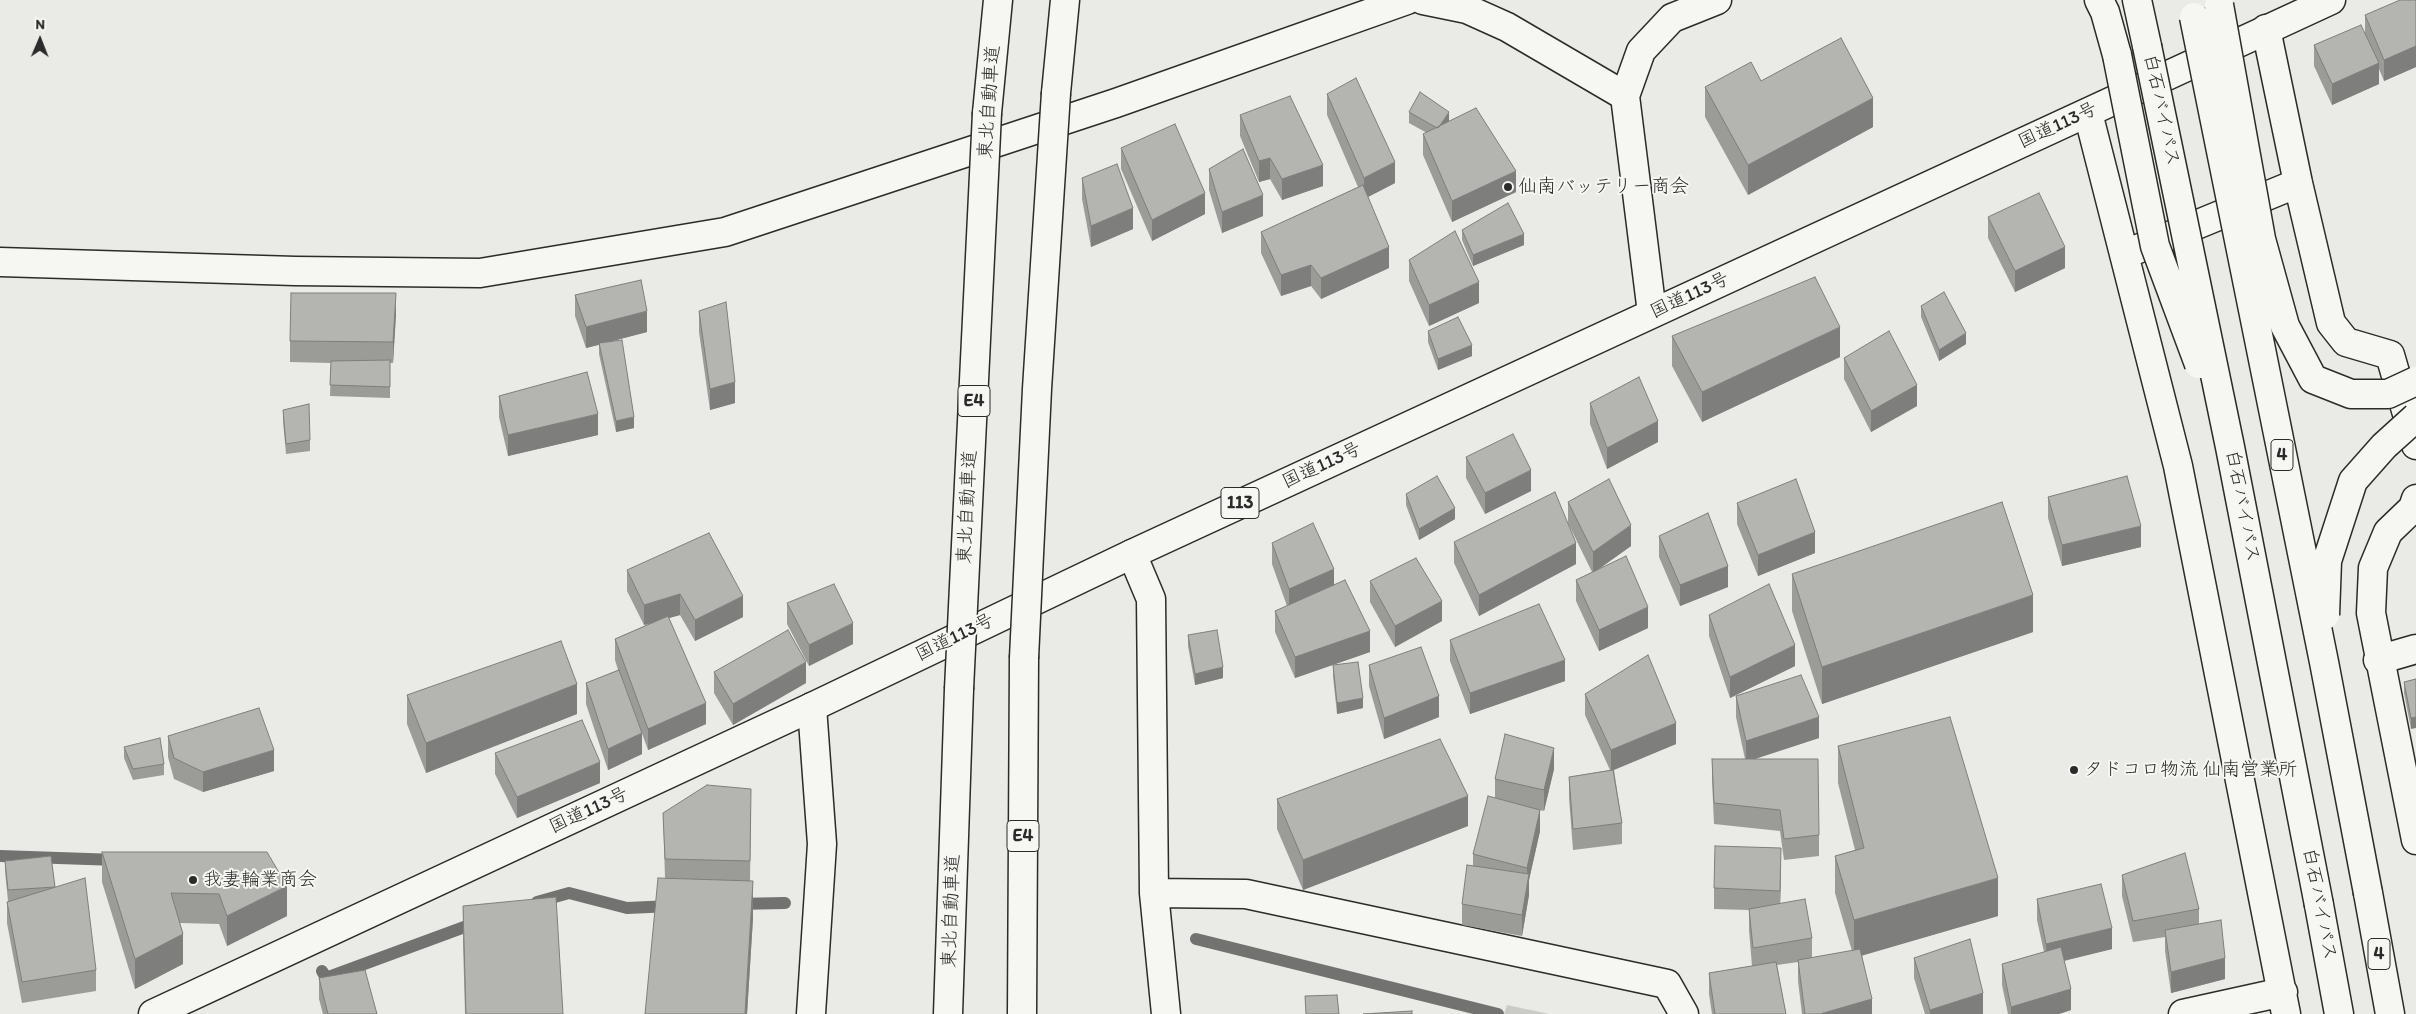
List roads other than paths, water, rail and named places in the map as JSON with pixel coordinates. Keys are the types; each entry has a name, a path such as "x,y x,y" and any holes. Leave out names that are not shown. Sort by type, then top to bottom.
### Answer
{"main road":[{"name":"東北自動車道","path":"948,1014 959,689 987,113 998,0"},
{"name":"E4","path":"1022,1014 1024,658 1037,389 1056,93 1065,0"},
{"path":"0,262 295,271 480,273 725,232 1098,109 1407,0"},
{"path":"1423,0 1467,9 1507,27 1624,96"},
{"path":"1652,313 1624,96 1640,51 1672,18 1716,0"},
{"path":"2098,0 2105,12 2117,55 2155,246 2230,447"},
{"name":"白石バイパス","path":"2137,0 2230,447 2340,1014"},
{"name":"国道113号","path":"153,1014 812,707 1132,554 2331,0"},
{"path":"2218,3 2261,238 2286,326 2295,344 2314,379 2350,394 2388,394 2416,381"},
{"name":"4","path":"2192,9 2324,662 2390,1014"},
{"path":"2266,29 2298,183 2331,323 2346,342 2390,355 2416,445"},
{"path":"2088,113 2178,466 2284,1003 2183,1014"},
{"path":"2124,255 2298,183"},
{"path":"2324,662 2327,560 2353,481 2384,446 2416,417"},
{"path":"2416,499 2413,508 2388,532 2373,568 2371,613 2378,660 2416,840"},
{"path":"1132,554 1150,599 1154,894 1166,1014"},
{"path":"2378,660 2416,648"},
{"path":"811,1014 822,844 812,707"},
{"path":"1154,894 1246,894 1667,984 1684,1014"}],"waterway":[{"path":"0,856 117,860"},
{"path":"537,902 569,893 627,908 671,906"},
{"path":"736,904 785,903"},
{"path":"322,971 326,978 478,922"},
{"path":"1196,939 1498,1014"}],"place":[{"name":"仙南バッテリー商会","path":"1508,187"},
{"name":"タドコロ物流 仙南営業所","path":"2074,770"},
{"name":"我妻輪業商会","path":"193,880"}]}
